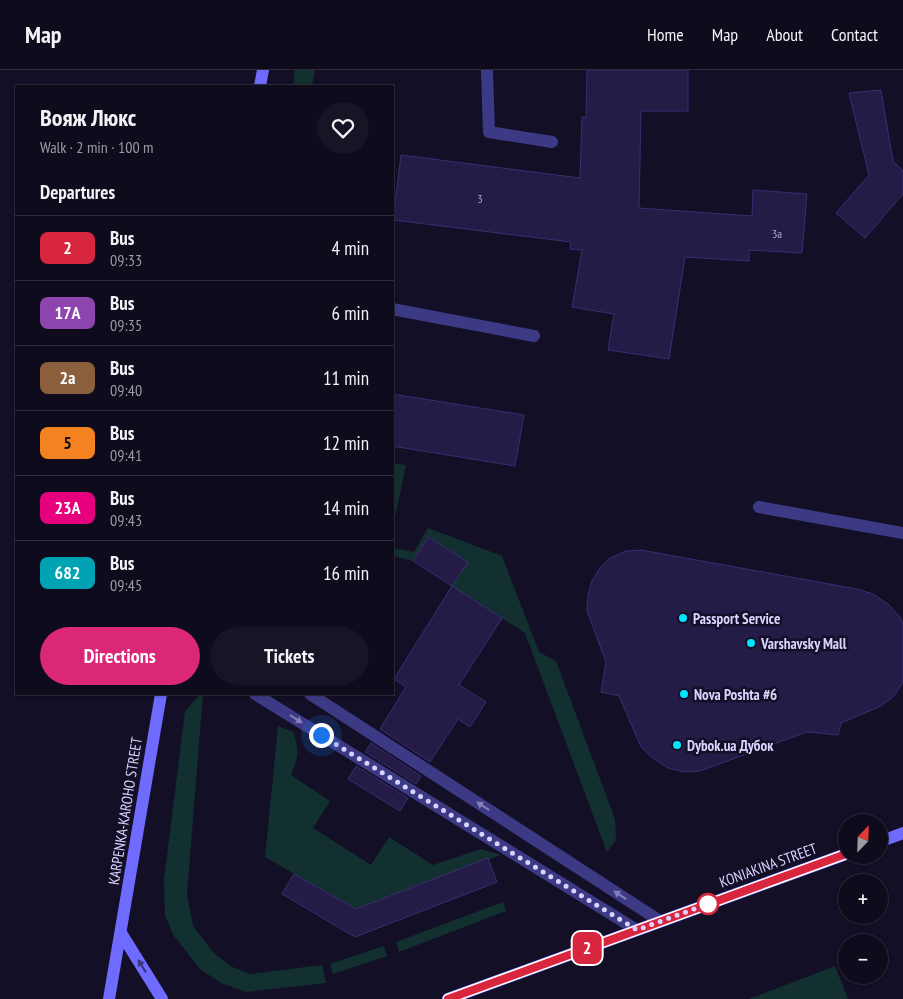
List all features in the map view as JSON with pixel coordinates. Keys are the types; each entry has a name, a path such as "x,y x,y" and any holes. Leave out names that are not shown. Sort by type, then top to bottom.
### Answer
{"main road":[{"path":"260,85 263,70"},
{"name":"KARPENKA-KAROHO STREET","path":"109,999 161,695"},
{"path":"888,839 903,833"},
{"name":"KONIAKINA STREET","path":"448,999 838,857"},
{"path":"121,933 162,999"}],"lane":[{"path":"487,70 489,132 552,142"},
{"path":"394,309 534,336"},
{"path":"759,507 903,533"},
{"path":"256,695 637,930"},
{"path":"312,695 660,921"}],"green space":[{"path":"295,70 315,70 312,85 293,85"},
{"path":"394,463 406,465 394,522"},
{"path":"428,528 502,556 539,652 556,661 615,819 616,840 607,852 525,633 452,586 467,562 428,537 413,561 394,556 394,548 414,552"},
{"path":"200,695 203,695 187,894 193,926 213,952 230,966 250,974 322,965 326,983 246,992 221,983 200,969 174,936 165,916 164,880 185,711"},
{"path":"278,726 293,732 297,744 297,754 291,775 330,801 313,828 371,865 389,837 433,865 481,849 501,855 356,909 265,857"},
{"path":"503,902 506,911 399,952 396,942"},
{"path":"384,946 387,956 333,974 330,964"},
{"path":"835,966 838,974 838,984 842,984 848,999 749,999"}],"building":[{"path":"587,70 688,70 688,111 641,111 639,208 752,216 753,190 807,194 802,253 749,250 749,261 685,257 669,359 608,350 614,314 572,307 582,250 570,249 571,242 394,220 401,155 580,178 582,117 586,118"},
{"path":"881,90 893,161 903,171 903,194 865,238 836,213 869,175 849,93"},
{"path":"394,394 524,415 515,466 394,446"},
{"path":"428,537 468,562 452,586 413,561"},
{"name":"Varshavsky Mall","path":"641,550 857,589 873,594 888,604 900,617 903,624 903,682 894,696 881,706 841,723 838,735 807,732 700,771 684,772 668,768 641,747 619,696 601,692 606,662 587,611 588,595 592,581 600,568 610,558 626,551"},
{"path":"452,586 502,618 459,685 486,702 470,727 458,719 430,762 380,729 406,687 394,679"},
{"path":"371,743 421,776 416,784 365,752"},
{"path":"356,766 408,798 400,811 348,779"},
{"path":"488,858 497,882 355,937 282,894 294,874 356,909"}],"bus line":[{"name":"2","path":"448,999 838,857"}],"place":[{"name":"Passport Service","path":"683,618"},
{"name":"Varshavsky Mall","path":"751,643"},
{"name":"Nova Poshta #6","path":"684,694"},
{"name":"Dybok.ua Дубок","path":"677,745"}],"route":[{"path":"321,735 637,930 713,902 708,904"}]}
